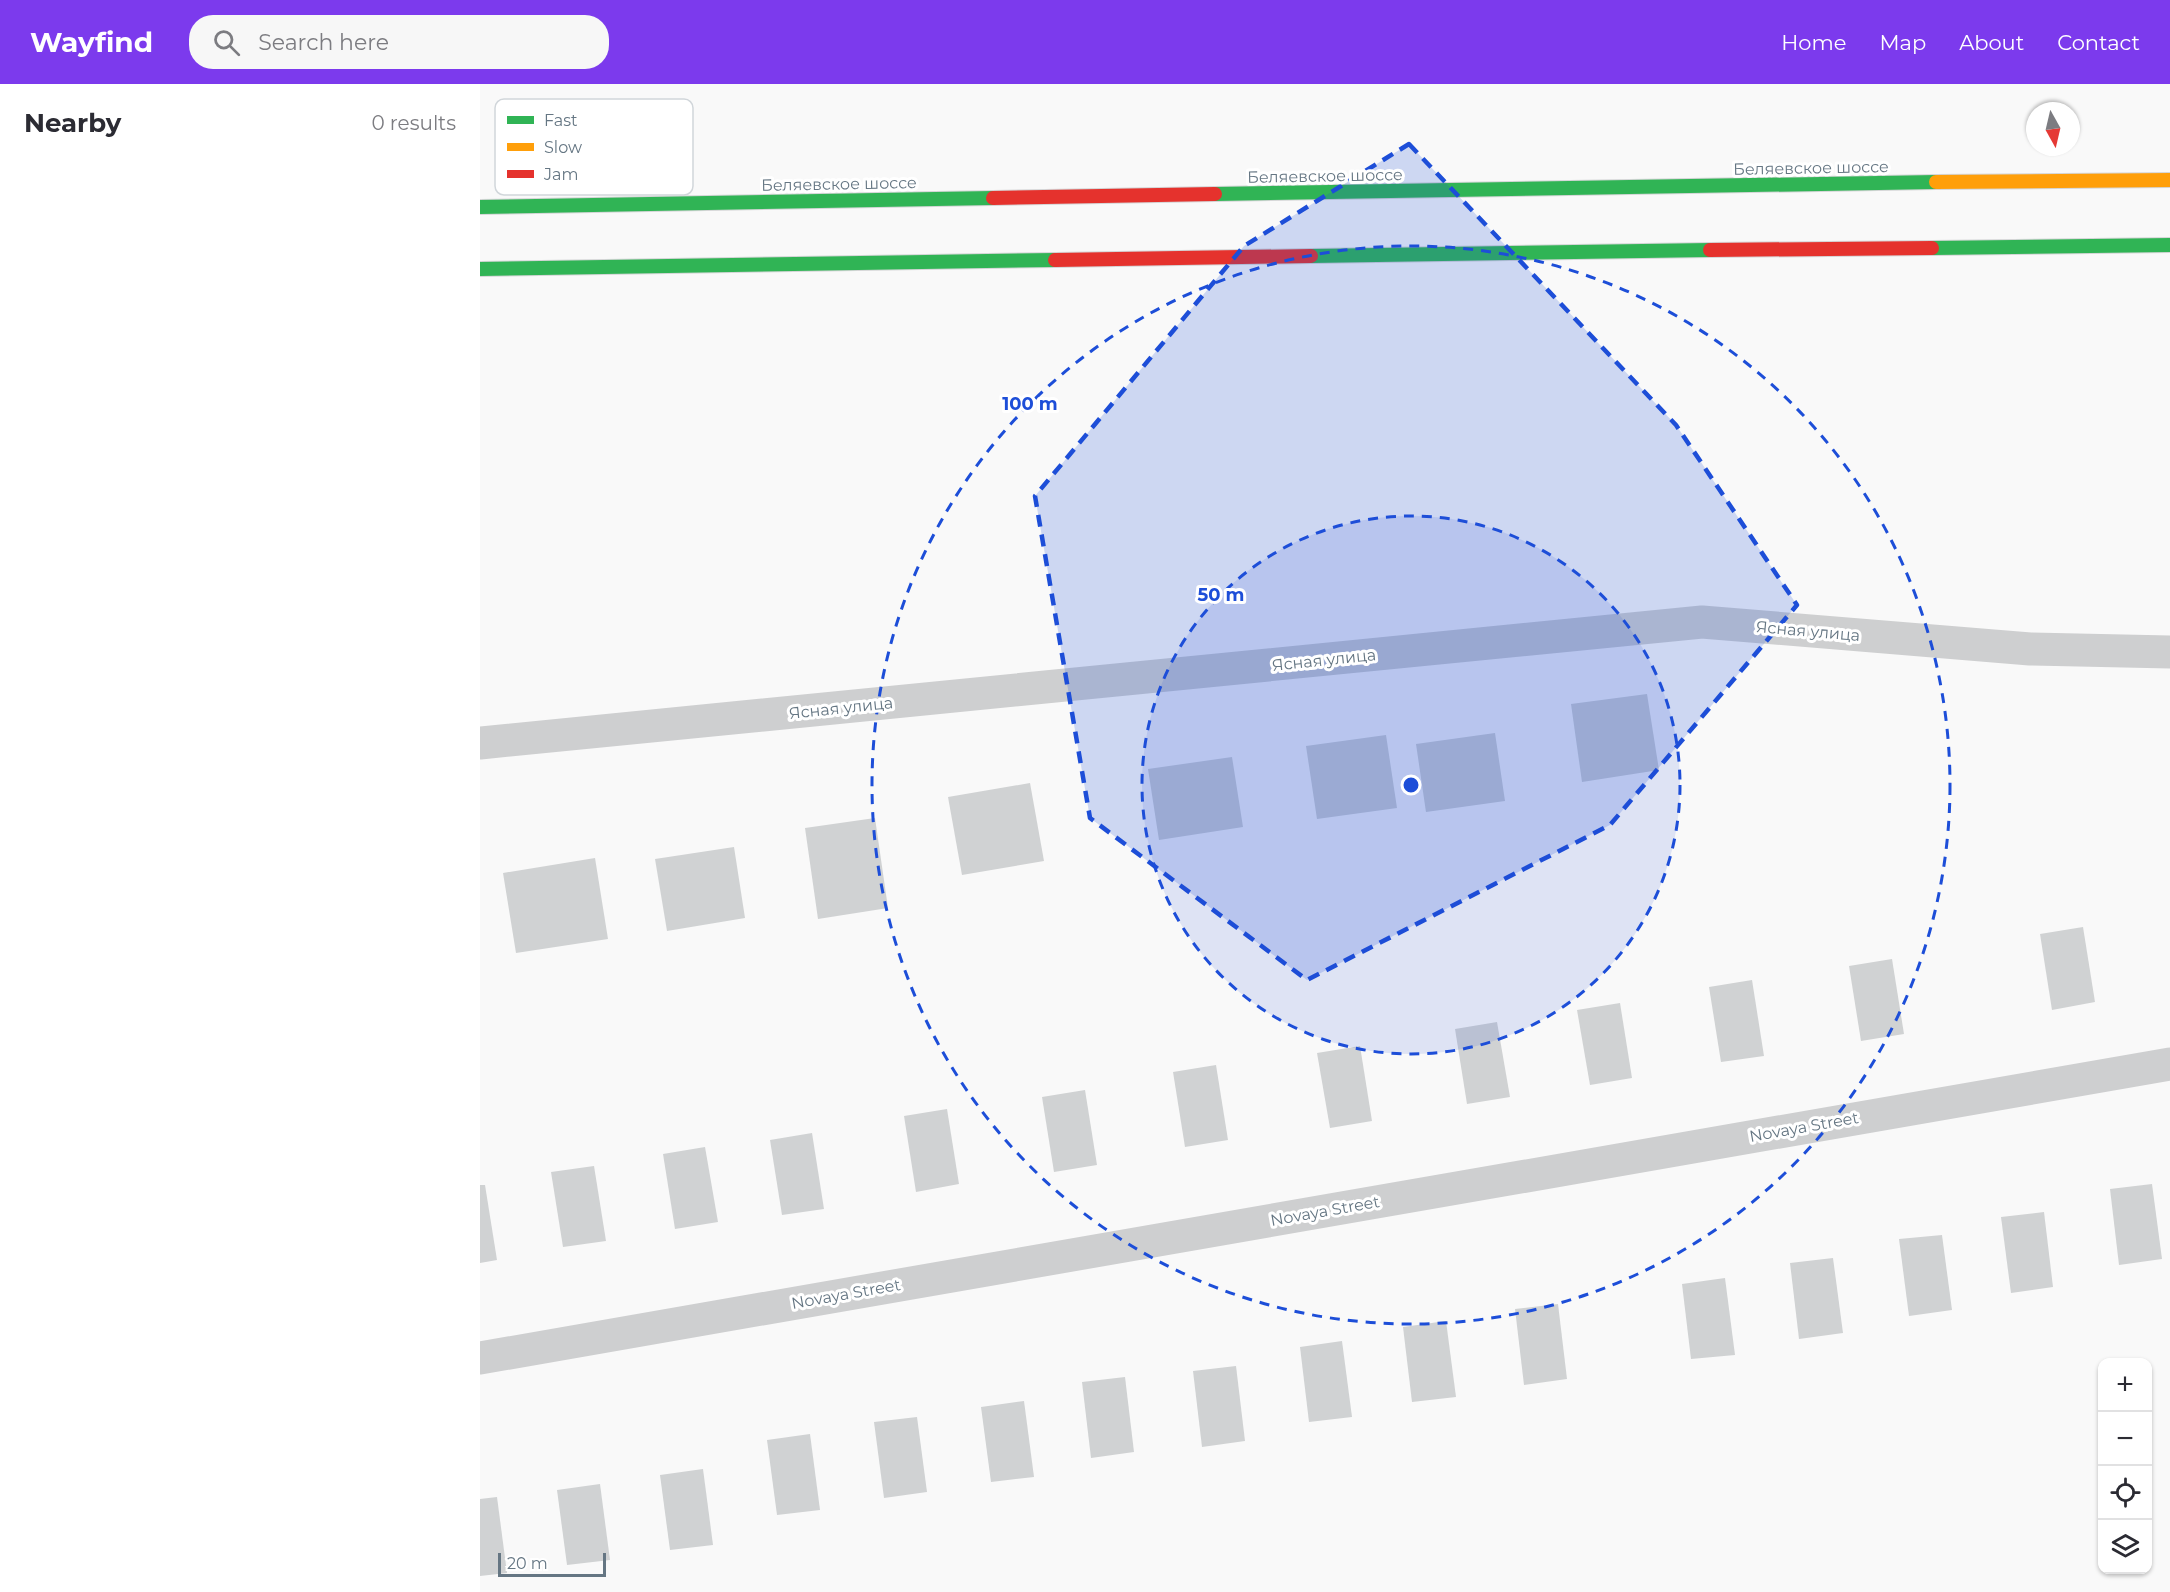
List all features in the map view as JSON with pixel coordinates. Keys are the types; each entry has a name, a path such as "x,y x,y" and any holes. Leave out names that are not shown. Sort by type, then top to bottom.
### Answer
{"main road":[{"name":"Беляевское шоссе","path":"480,207 1792,184 2170,180"},
{"path":"480,269 2170,245"}],"street":[{"name":"Ясная улица","path":"480,743 1702,622 2030,649 2170,652"},
{"name":"Novaya Street","path":"480,1358 2170,1064"}],"highlighted area":[{"path":"1409,144 1676,425 1797,605 1610,825 1307,980 1090,818 1035,496 1244,246"}],"building":[{"path":"1647,694 1659,770 1582,782 1571,704"},
{"path":"1495,733 1505,801 1426,812 1416,744"},
{"path":"1386,735 1397,808 1317,819 1306,746"},
{"path":"1232,757 1243,827 1159,840 1148,769"},
{"path":"1030,783 1044,861 962,875 948,797"},
{"path":"875,818 888,908 818,919 805,828"},
{"path":"734,847 745,918 667,931 655,859"},
{"path":"595,858 608,939 516,953 503,873"},
{"path":"2083,927 2095,1002 2052,1010 2040,934"},
{"path":"1892,959 1904,1034 1861,1041 1849,966"},
{"path":"1752,980 1764,1056 1721,1062 1709,987"},
{"path":"1620,1003 1632,1078 1590,1085 1577,1010"},
{"path":"1497,1022 1510,1097 1467,1104 1455,1029"},
{"path":"1360,1046 1372,1121 1330,1128 1317,1053"},
{"path":"1216,1065 1228,1140 1185,1147 1173,1072"},
{"path":"1085,1090 1097,1165 1054,1172 1042,1097"},
{"path":"947,1109 959,1184 916,1192 904,1116"},
{"path":"812,1133 824,1209 782,1215 770,1140"},
{"path":"705,1147 718,1222 675,1229 663,1154"},
{"path":"594,1166 606,1241 563,1247 551,1172"},
{"path":"2152,1184 2162,1259 2119,1265 2110,1189"},
{"path":"480,1185 485,1185 497,1260 480,1263"},
{"path":"2044,1212 2053,1287 2011,1293 2001,1217"},
{"path":"1942,1235 1952,1310 1909,1316 1899,1239"},
{"path":"1833,1258 1843,1333 1799,1339 1790,1263"},
{"path":"1725,1278 1735,1355 1691,1359 1682,1284"},
{"path":"1558,1304 1567,1379 1524,1385 1515,1309"},
{"path":"1446,1321 1456,1397 1412,1402 1403,1327"},
{"path":"1342,1341 1352,1417 1309,1422 1300,1347"},
{"path":"1236,1366 1245,1441 1202,1447 1193,1371"},
{"path":"1125,1377 1134,1452 1091,1458 1082,1382"},
{"path":"1024,1401 1034,1477 991,1482 981,1407"},
{"path":"917,1417 927,1492 884,1498 874,1422"},
{"path":"810,1434 820,1510 777,1515 767,1440"},
{"path":"703,1469 713,1545 670,1550 660,1475"},
{"path":"600,1484 610,1560 567,1565 557,1490"},
{"path":"497,1497 507,1573 480,1576 480,1499"}],"traffic: fast":[{"path":"1215,194 1936,182"},
{"path":"480,207 993,198"},
{"path":"1932,248 2170,245"},
{"path":"1311,256 1710,250"},
{"path":"480,269 1055,260"}],"traffic: slow":[{"path":"1936,182 2170,180"}],"traffic: jam":[{"path":"993,198 1215,194"},
{"path":"1710,250 1932,248"},
{"path":"1055,260 1311,256"}]}
